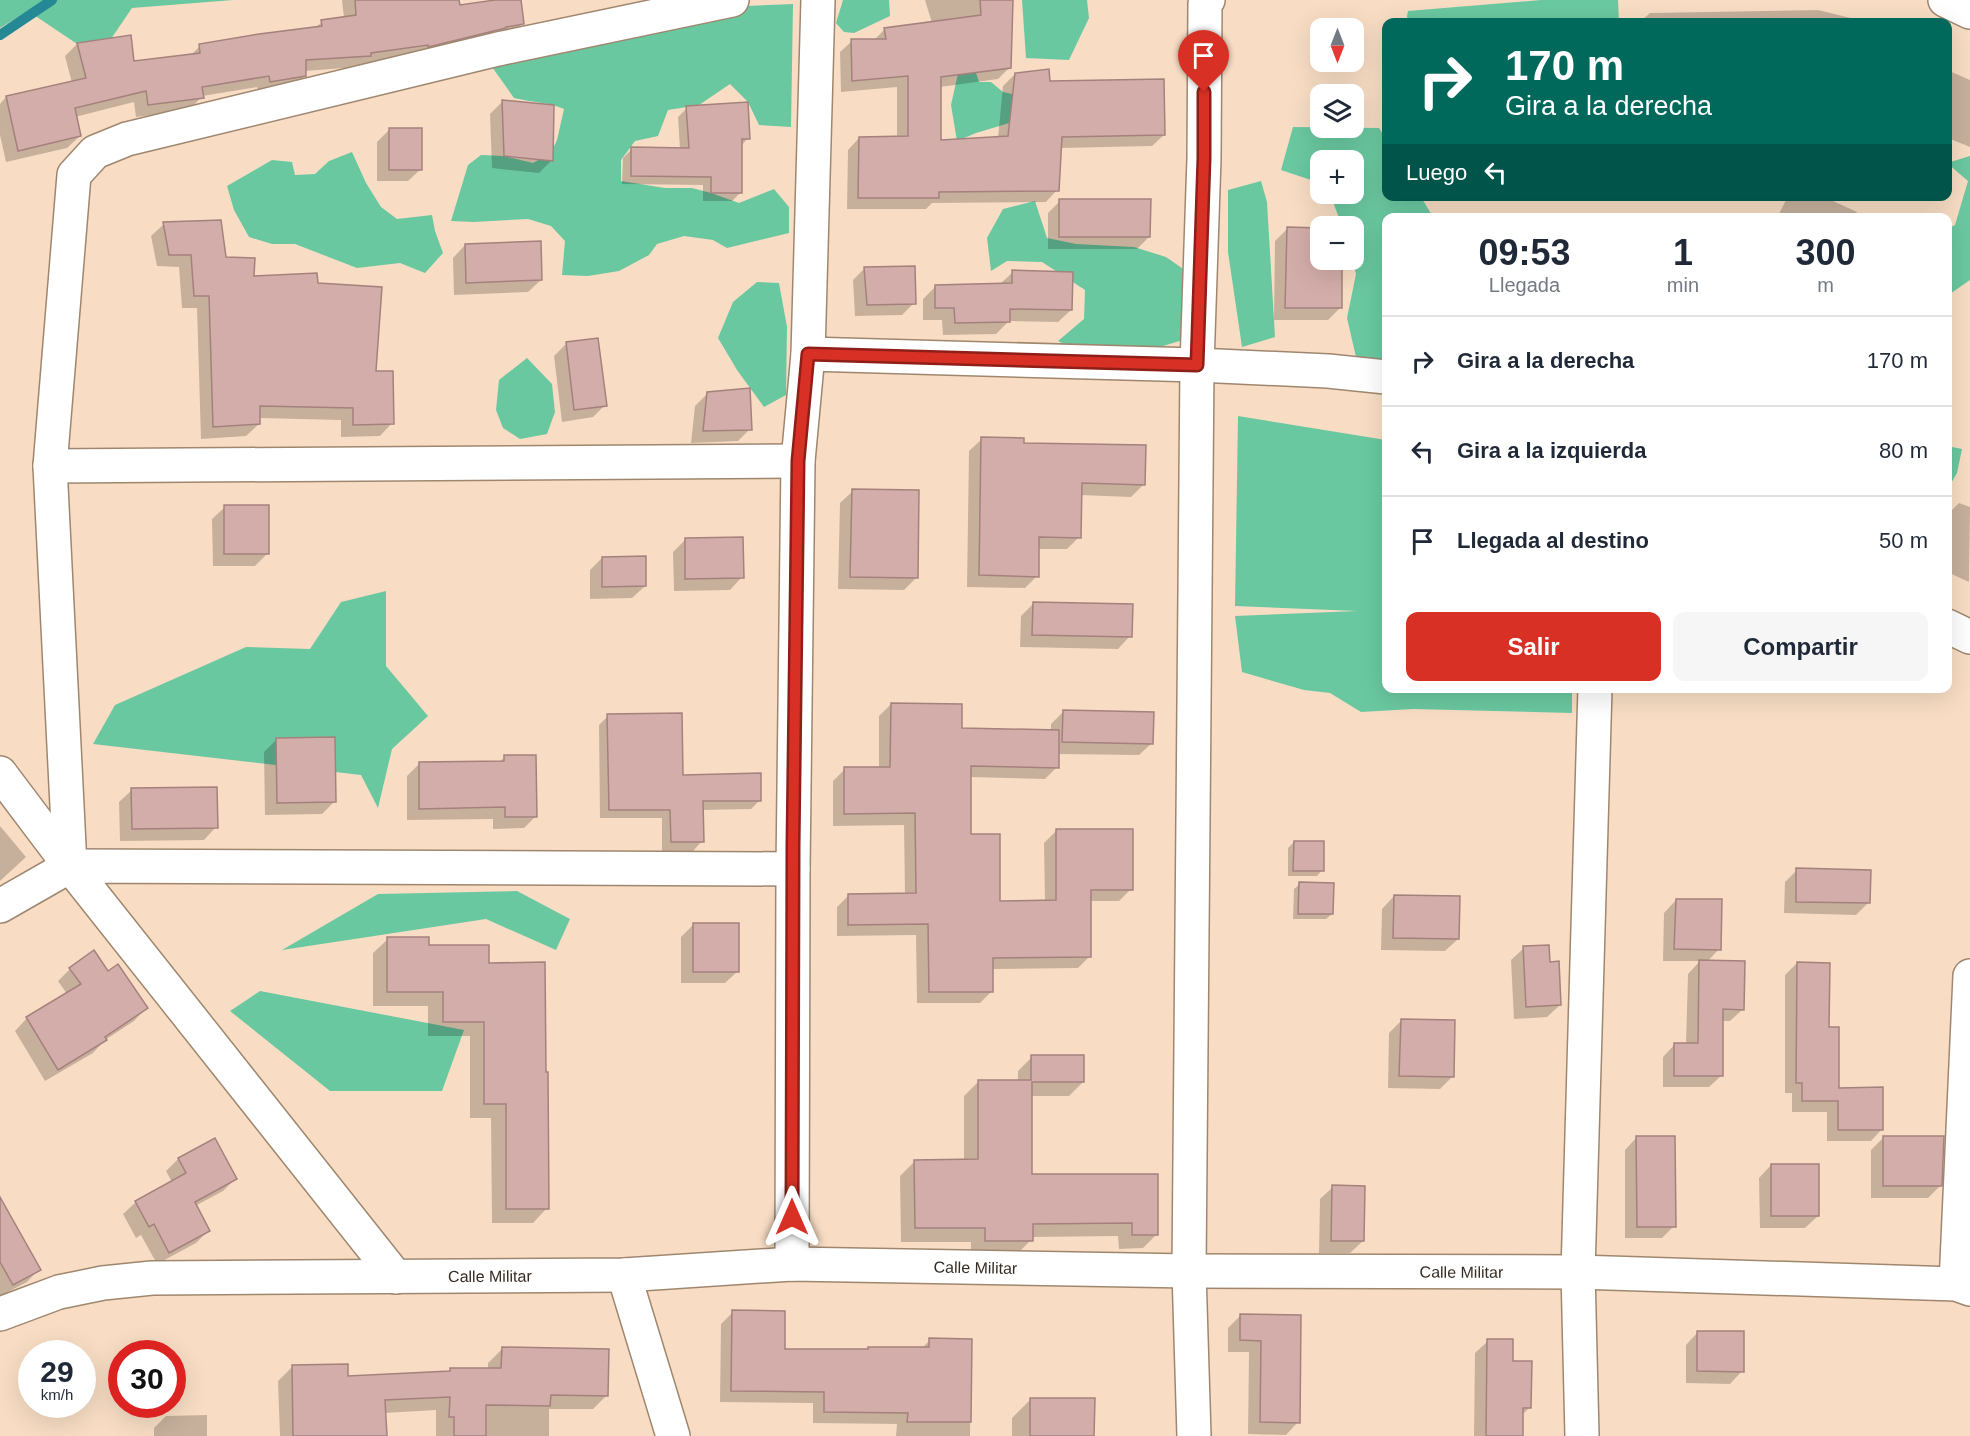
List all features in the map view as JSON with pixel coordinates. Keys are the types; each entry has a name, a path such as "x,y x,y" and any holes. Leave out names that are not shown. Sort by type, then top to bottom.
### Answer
{"street":[{"path":"70,866 51,466 74,175 95,152 127,139 486,52 732,0"},
{"path":"792,1264 793,869 798,461 808,354 818,0"},
{"path":"1194,1436 1189,1271 1197,365 1204,158 1205,4 1208,0"},
{"path":"1945,0 1970,12"},
{"path":"808,354 1328,370 1382,377"},
{"path":"51,466 798,461"},
{"path":"1952,628 1970,637"},
{"path":"1582,1436 1578,1272 1595,693"},
{"path":"0,773 70,866 396,1277"},
{"path":"0,906 70,866 793,869"},
{"path":"1963,1286 1970,976"},
{"name":"Calle Militar","path":"0,1314 59,1292 103,1283 152,1278 624,1275 792,1264 1189,1271 1578,1272 1963,1286"},
{"path":"624,1275 673,1436"}],"green space":[{"path":"0,0 233,0 132,8 98,58 28,11 0,28"},
{"path":"843,0 889,0 890,16 854,33 844,32 836,23"},
{"path":"1022,0 1087,0 1089,18 1069,60 1026,58"},
{"path":"1541,0 1618,0 1619,18 1407,18 1408,11"},
{"path":"793,4 791,127 759,125 748,102 730,84 699,105 668,110 658,136 635,141 621,160 621,181 665,188 692,188 739,203 774,189 789,207 789,233 727,248 713,240 684,236 657,244 649,255 619,271 588,276 562,275 565,241 551,226 528,219 451,221 468,165 481,155 504,156 533,163 551,153 557,140 564,109 546,103 514,98 492,67 697,8"},
{"path":"968,48 979,82 991,82 1003,92 1045,101 1016,121 957,141 951,105 959,69"},
{"path":"1293,127 1310,127 1310,138 1364,138 1364,128 1379,128 1382,133 1382,201 1423,201 1431,213 1382,213 1382,367 1356,357 1347,318 1355,270 1364,270 1364,216 1338,216 1334,204 1364,204 1364,150 1310,150 1310,180 1281,170"},
{"path":"352,152 366,183 381,207 397,219 432,215 443,253 425,273 400,263 357,268 295,244 272,244 249,237 234,210 227,186 272,160 292,162 295,175 315,174 329,161"},
{"path":"1970,156 1970,280 1952,293 1952,226 1955,225 1968,181 1952,167 1952,161"},
{"path":"1261,181 1267,202 1275,337 1242,347 1228,252 1228,190"},
{"path":"1035,201 1047,238 1076,244 1134,247 1166,257 1189,273 1189,338 1144,352 1087,356 1058,341 1084,319 1085,290 1042,262 1007,261 991,271 987,238 1003,209"},
{"path":"757,282 779,283 787,327 786,395 764,407 737,370 718,338 733,302"},
{"path":"527,358 552,384 555,412 547,434 520,439 503,428 496,410 499,380"},
{"path":"1238,416 1382,439 1382,693 1572,693 1572,713 1413,709 1361,712 1330,693 1304,690 1242,672 1235,616 1357,611 1235,606"},
{"path":"1952,447 1962,449 1957,473 1952,482"},
{"path":"386,591 386,666 428,716 392,749 378,808 361,775 93,744 115,705 246,647 310,649 341,602"},
{"path":"517,891 570,919 556,950 486,919 282,950 378,894"},
{"path":"260,991 464,1030 442,1091 330,1091 230,1011"}],"building":[{"path":"355,0 459,0 460,5 495,0 521,0 524,24 428,47 428,45 371,53 371,56 306,60 306,76 270,82 269,76 202,87 204,98 148,105 146,91 75,108 81,136 18,151 6,96 86,78 77,43 131,35 134,61 200,53 199,44 322,26 321,20 356,15"},
{"path":"980,0 1013,0 1011,68 941,77 941,140 1008,136 1015,73 1049,69 1050,81 1164,79 1165,135 1062,137 1059,191 939,192 939,198 858,198 859,137 908,136 908,76 852,81 851,39 886,39 884,28 981,15"},
{"path":"502,100 554,105 553,161 504,156"},
{"path":"748,102 750,139 742,139 742,193 711,193 711,177 631,176 631,147 689,148 686,106"},
{"path":"389,128 422,128 422,170 389,170"},
{"path":"1059,199 1151,199 1150,237 1059,237"},
{"path":"221,220 226,257 255,258 254,276 317,273 318,283 382,287 376,371 393,371 394,424 353,425 353,408 260,406 260,424 213,427 209,296 194,296 191,255 169,255 163,222"},
{"path":"1287,227 1310,228 1310,270 1342,270 1342,308 1285,308"},
{"path":"541,241 542,280 466,283 465,244"},
{"path":"915,266 916,304 867,305 864,267"},
{"path":"1012,270 1073,272 1072,310 1010,309 1010,322 955,323 954,308 935,308 935,285 1012,283"},
{"path":"598,338 607,406 574,410 566,342"},
{"path":"750,388 752,430 703,431 707,392"},
{"path":"981,437 1024,438 1024,443 1146,445 1145,485 1082,483 1081,538 1039,537 1039,577 979,575"},
{"path":"852,489 919,490 918,578 850,577"},
{"path":"224,505 269,505 269,554 224,554"},
{"path":"743,537 744,578 685,579 685,538"},
{"path":"646,556 646,586 602,587 602,557"},
{"path":"1033,602 1133,604 1132,637 1032,635"},
{"path":"891,703 962,704 962,728 1059,730 1059,768 971,766 971,834 1000,834 1000,901 1056,900 1056,829 1133,829 1133,890 1091,890 1091,957 993,958 993,992 929,992 928,924 848,925 848,894 916,893 915,813 844,814 844,767 890,767"},
{"path":"1063,710 1154,712 1153,744 1062,742"},
{"path":"682,713 683,775 761,773 761,801 703,801 704,842 671,842 670,810 609,810 607,714"},
{"path":"335,737 336,802 277,803 276,738"},
{"path":"504,755 536,755 537,817 505,817 505,807 419,809 419,762 504,761"},
{"path":"217,787 218,828 132,829 131,788"},
{"path":"1294,841 1324,841 1324,871 1293,871"},
{"path":"1796,868 1871,870 1870,903 1796,902"},
{"path":"1299,882 1334,883 1333,914 1298,914"},
{"path":"1394,895 1460,896 1459,939 1393,938"},
{"path":"1676,899 1722,899 1721,950 1674,949"},
{"path":"693,923 739,923 739,972 693,972"},
{"path":"387,937 429,937 429,945 489,945 489,963 545,962 549,1209 506,1209 506,1104 484,1104 484,1022 443,1022 443,992 387,992"},
{"path":"1549,945 1550,962 1559,961 1561,1005 1526,1007 1523,946"},
{"path":"94,950 108,971 118,964 148,1008 105,1037 107,1040 58,1070 26,1017 81,984 69,968"},
{"path":"1699,960 1745,961 1744,1010 1723,1009 1723,1076 1674,1076 1674,1043 1698,1043"},
{"path":"1797,962 1830,963 1829,1027 1839,1027 1839,1088 1883,1087 1883,1130 1838,1130 1838,1101 1802,1101 1802,1083 1796,1083"},
{"path":"1401,1019 1455,1020 1454,1077 1399,1076"},
{"path":"1031,1055 1084,1055 1084,1082 1032,1082 1032,1174 1158,1174 1158,1235 1132,1235 1132,1223 1033,1224 1033,1241 985,1241 985,1228 915,1228 914,1160 978,1159 978,1080 1031,1080"},
{"path":"1636,1136 1675,1136 1676,1227 1637,1227"},
{"path":"1883,1136 1944,1136 1942,1186 1883,1186"},
{"path":"215,1138 237,1179 195,1202 210,1231 169,1253 154,1224 149,1227 135,1201 186,1173 178,1158"},
{"path":"1771,1164 1819,1164 1819,1216 1771,1216"},
{"path":"1332,1185 1365,1186 1364,1241 1331,1241"},
{"path":"0,1197 41,1270 13,1285 0,1262"},
{"path":"732,1310 785,1311 785,1349 929,1347 929,1338 972,1339 971,1422 907,1422 908,1413 824,1412 824,1392 731,1391"},
{"path":"1240,1314 1301,1315 1300,1423 1260,1422 1261,1341 1240,1340"},
{"path":"1697,1331 1744,1331 1744,1372 1697,1371"},
{"path":"1487,1339 1513,1339 1513,1361 1532,1361 1531,1408 1523,1408 1523,1436 1486,1436"},
{"path":"502,1347 609,1349 608,1396 551,1395 550,1406 486,1405 486,1436 454,1436 454,1417 449,1417 450,1397 385,1400 387,1436 293,1436 292,1365 348,1364 348,1376 450,1371 450,1368 501,1368"},
{"path":"1030,1398 1095,1398 1094,1436 1030,1436"}],"waterway":[{"path":"0,35 52,0"}],"route":[{"path":"792,1217 793,846 798,461 808,354 1197,365 1204,92"}]}
